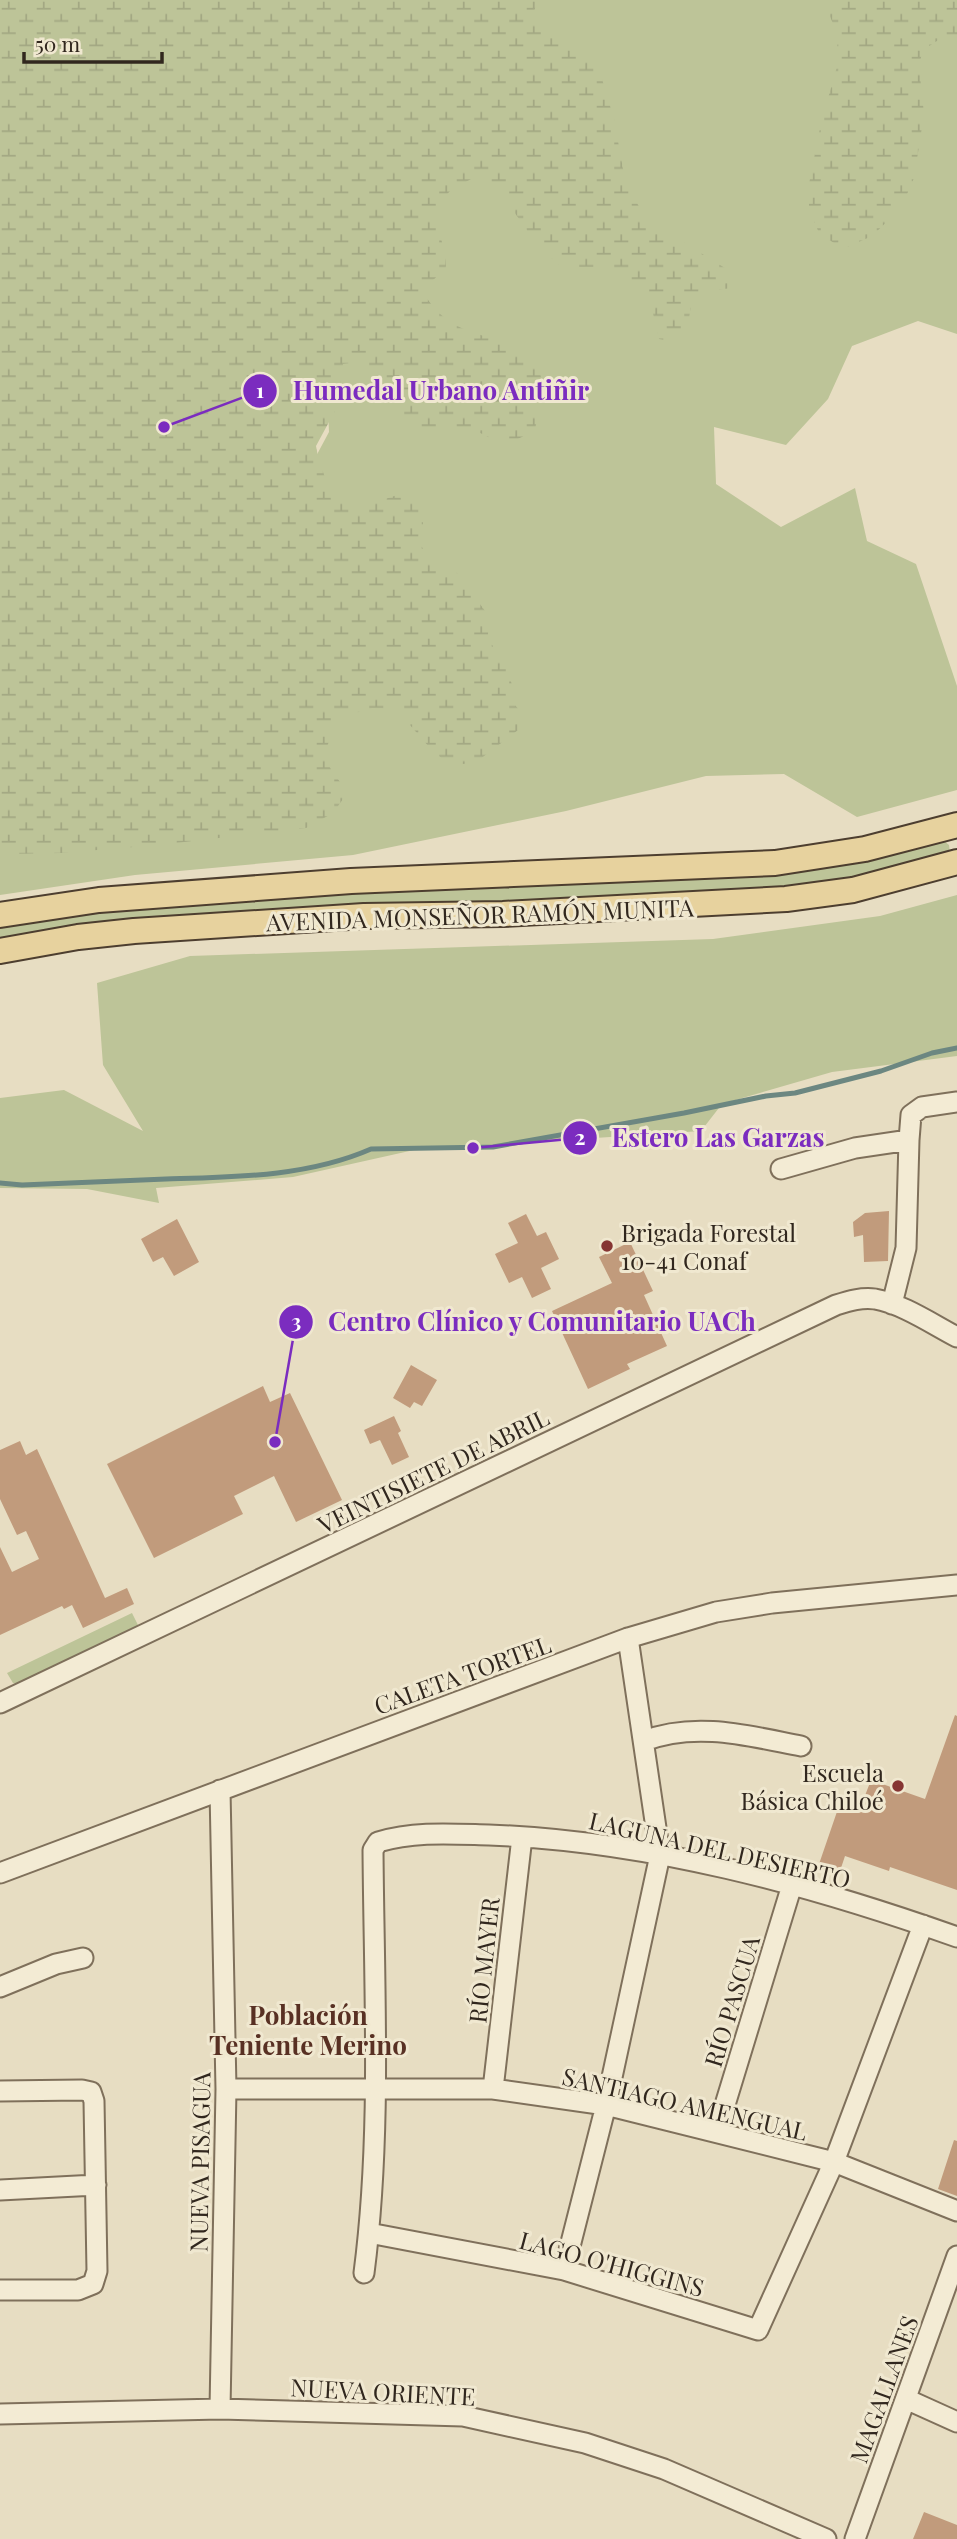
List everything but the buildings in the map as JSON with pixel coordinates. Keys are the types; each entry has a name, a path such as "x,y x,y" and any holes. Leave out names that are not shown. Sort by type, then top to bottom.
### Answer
{"main road":[{"name":"AVENIDA MONSEÑOR RAMÓN MUNITA","path":"0,915 99,900 351,880 775,863 955,834"},
{"name":"AVENIDA MONSEÑOR RAMÓN MUNITA","path":"0,951 78,937 134,931 364,916 531,913 786,899 853,890 957,862"}],"street":[{"path":"892,1304 906,1248 911,1115 922,1107 957,1102"},
{"path":"781,1169 855,1148 909,1140"},
{"name":"VEINTISIETE DE ABRIL","path":"0,1703 836,1305 856,1299 873,1299 892,1304 957,1337"},
{"name":"CALETA TORTEL","path":"0,1873 628,1638 716,1612 772,1603 957,1585"},
{"path":"564,2270 606,2105 660,1855 628,1638"},
{"path":"644,1741 686,1731 729,1731 801,1746"},
{"name":"NUEVA PISAGUA","path":"220,1790 226,2089 220,2409"},
{"name":"LAGUNA DEL DESIERTO","path":"374,2091 373,1850 375,1845 384,1840 429,1834 522,1836 592,1842 792,1885 957,1937"},
{"name":"RÍO MAYER","path":"493,2089 522,1836"},
{"name":"RÍO PASCUA","path":"716,2131 792,1885"},
{"path":"834,2162 923,1925"},
{"path":"0,1987 56,1964 83,1958"},
{"name":"SANTIAGO AMENGUAL","path":"226,2089 493,2089 606,2105 834,2162 957,2211"},
{"path":"0,2091 91,2092 94,2101 97,2271 93,2284 78,2290 0,2290"},
{"path":"364,2273 369,2233 374,2091"},
{"name":"LAGO O'HIGGINS","path":"369,2233 564,2270 758,2330 834,2162"},
{"path":"0,2190 96,2185"},
{"name":"MAGALLANES","path":"855,2539 957,2256"},
{"path":"906,2399 957,2422"},
{"name":"NUEVA ORIENTE","path":"0,2414 220,2409 463,2416 584,2443 664,2469 826,2539"}],"green space":[{"path":"0,0 957,0 957,334 918,321 852,346 828,399 786,445 714,427 716,484 781,527 855,488 867,541 916,564 957,686 957,790 857,817 784,774 706,776 566,811 353,855 135,875 0,895 0,752 298,490 329,432 326,368"},
{"path":"0,0 538,0 533,14 538,27 583,50 599,69 614,119 623,169 633,196 646,219 733,273 733,288 703,291 691,305 688,325 679,342 659,339 652,309 640,287 604,267 561,267 528,232 499,190 473,178 451,190 436,206 446,270 421,289 433,306 449,321 476,334 513,346 534,363 542,378 535,390 540,407 535,429 506,442 466,428 415,426 398,416 369,373 362,367 343,364 336,409 316,446 319,462 334,500 352,505 362,504 410,491 423,503 420,543 426,555 457,573 491,619 488,634 495,652 507,668 512,685 512,702 524,715 518,730 475,763 449,765 430,748 396,709 372,708 352,714 334,729 326,749 329,766 342,785 343,799 333,813 306,828 61,853 13,854 0,851"},
{"path":"823,0 957,0 957,36 943,37 923,50 920,61 924,114 914,178 901,208 872,236 843,249 819,233 809,209 809,184 821,123 838,63 837,33"},
{"path":"943,840 949,845 950,853 869,875 801,887 0,941 0,925 73,913 429,888 540,886 749,876"},
{"path":"957,895 957,1056 832,1072 722,1104 701,1131 414,1150 293,1177 156,1188 159,1203 87,1189 0,1188 0,1098 64,1090 143,1131 103,1065 97,983 190,956 713,939 880,916"},
{"path":"132,1613 138,1625 136,1631 20,1685 13,1683 7,1673"}],"waterway":[{"path":"0,1183 22,1185 244,1176 322,1165 371,1149 493,1147 766,1096 795,1093 957,1048"}],"place":[{"name":"Humedal Urbano Antiñir","path":"164,427"},
{"name":"Estero Las Garzas","path":"473,1148"},
{"name":"Brigada Forestal 10-41 Conaf","path":"607,1246"},
{"name":"Centro Clínico y Comunitario UACh","path":"275,1442"},
{"name":"Escuela Básica Chiloé","path":"898,1786"}],"district":[{"name":"Población Teniente Merino","path":"308,2029"}]}
